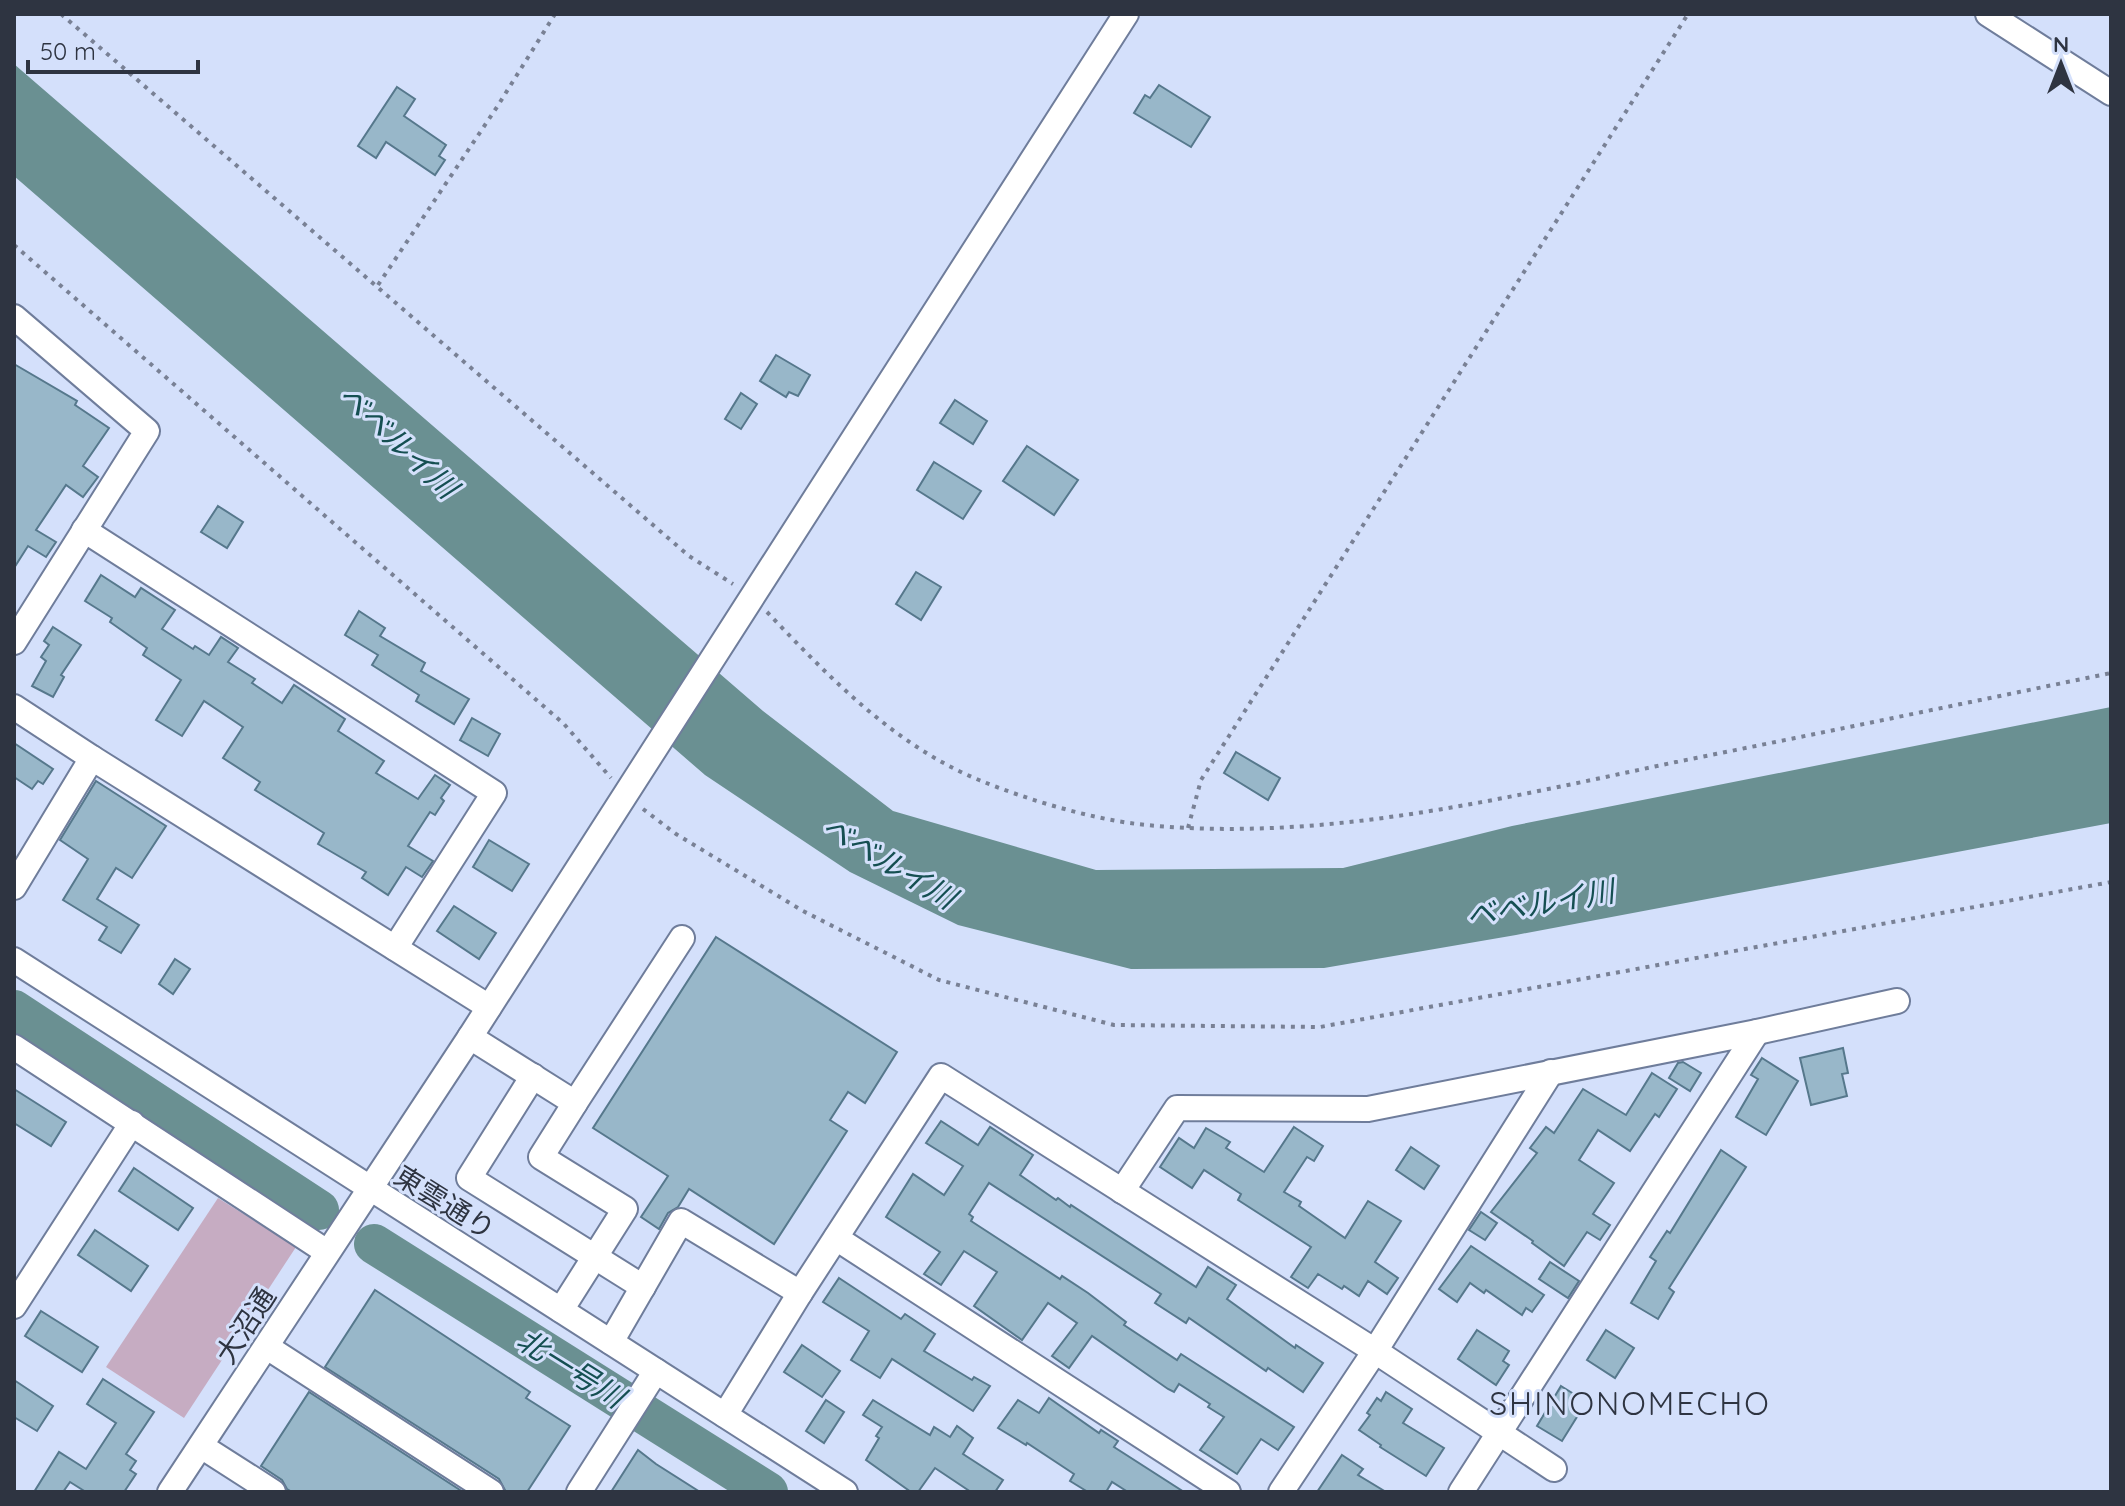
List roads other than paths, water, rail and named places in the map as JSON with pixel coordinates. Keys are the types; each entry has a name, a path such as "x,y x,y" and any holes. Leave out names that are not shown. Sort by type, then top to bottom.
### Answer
{"street":[{"name":"大沼通","path":"170,1492 470,1037 1126,14"},
{"path":"1988,14 2111,93"},
{"path":"14,642 147,431 15,321"},
{"path":"84,530 494,793 395,948"},
{"path":"14,707 489,1007"},
{"path":"14,887 92,758"},
{"path":"561,1310 625,1209 541,1157 682,938"},
{"name":"東雲通り","path":"14,960 845,1492"},
{"path":"1122,1191 1177,1108 1368,1109 1897,1001"},
{"path":"1461,1492 1757,1032"},
{"path":"470,1037 575,1103"},
{"path":"14,1047 327,1252"},
{"path":"1281,1492 1375,1351 1551,1072"},
{"path":"533,1076 469,1178 643,1287"},
{"path":"725,1415 941,1076 1375,1351 1554,1469"},
{"path":"14,1306 132,1123"},
{"path":"611,1342 681,1221 800,1293"},
{"path":"836,1238 1228,1492"},
{"path":"267,1347 491,1492"},
{"path":"579,1492 656,1371"},
{"path":"201,1446 273,1492"}],"water":[{"name":"ベベルイ川","path":"14,64 763,711 893,811 1096,870 1343,868 1512,826 2111,707 2111,823 1324,968 1131,969 958,925 850,872 705,775 14,176"}],"waterway":[{"name":"北一号川","path":"14,1010 319,1210"},
{"name":"北一号川","path":"374,1244 768,1492"}],"district":[{"name":"SHINONOMECHO","path":"1630,1403"}]}
